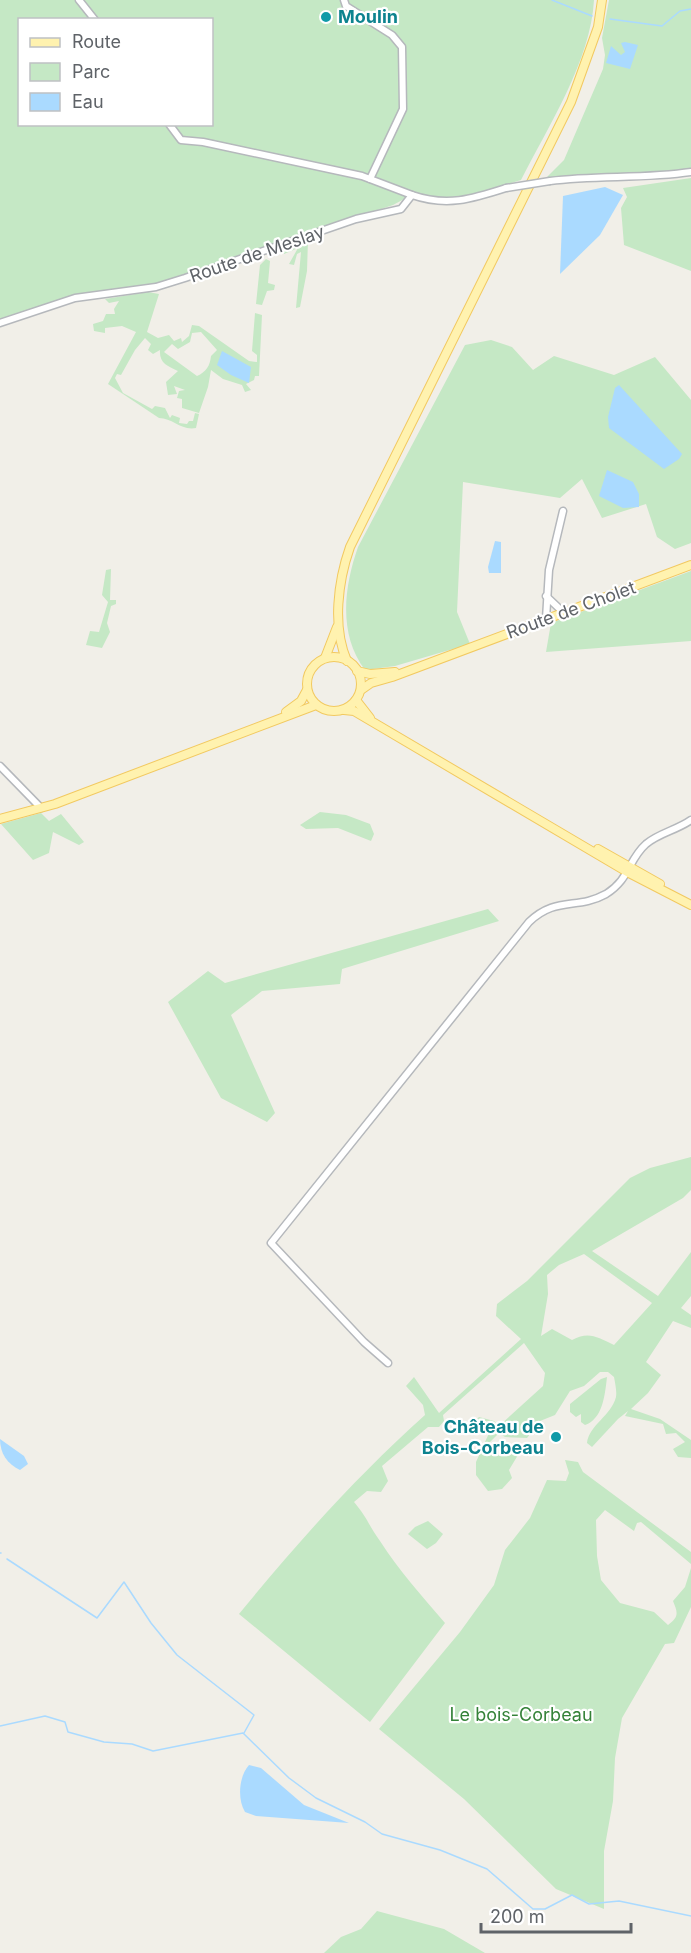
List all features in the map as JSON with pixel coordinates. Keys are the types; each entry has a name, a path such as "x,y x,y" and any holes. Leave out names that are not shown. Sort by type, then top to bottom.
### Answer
{"main road":[{"path":"361,690 357,671 347,661 341,648 339,617 343,569 350,547 571,102 598,27 602,0"},
{"name":"Route de Cholet","path":"411,669 691,565"},
{"path":"339,617 332,646 326,658 312,668 306,682 307,690 316,705 329,711 354,711 690,904"},
{"path":"326,658 334,657 347,661"},
{"path":"357,671 382,674 411,669"},
{"path":"344,710 356,700 361,690 371,683 411,669"},
{"path":"271,722 301,701 307,690"},
{"path":"356,700 373,722"},
{"path":"0,819 41,808 316,705"}],"street":[{"path":"79,0 93,18"},
{"path":"344,0 346,6 392,35 402,47 403,109 370,179"},
{"path":"170,126 181,140 290,160 370,179 412,195 439,202 456,202 506,188 590,176 633,177 691,172"},
{"name":"Route de Meslay","path":"0,323 75,298 156,287 185,278 356,219 401,209 412,195"},
{"path":"546,619 549,570 563,511"},
{"path":"546,596 564,613"},
{"path":"0,765 41,808"},
{"path":"388,1363 364,1342 271,1243 529,922 550,906 582,902 605,894 630,870 648,843 691,820"}],"green space":[{"path":"0,0 594,0 591,23 577,69 521,180 462,198 406,198 393,205 165,282 87,294 0,321"},
{"path":"609,0 691,0 691,170 582,174 546,178 564,160 603,69 605,55 602,38"},
{"path":"691,178 691,271 624,245 621,208 627,197 623,188"},
{"path":"308,240 307,271 300,307 296,308 301,252 297,254 294,265 289,264 298,248 284,254 282,250"},
{"path":"266,259 270,261 268,283 275,285 274,290 267,291 262,305 256,304 260,265"},
{"path":"148,292 159,294 147,332 158,338 169,335 174,341 181,338 182,342 189,336 192,325 199,326 249,361 257,362 257,355 252,351 255,313 262,315 259,376 255,376 254,380 246,384 251,390 245,392 242,385 223,379 211,370 199,413 182,408 182,399 177,398 179,391 185,390 174,386 177,394 168,395 166,382 178,371 162,361 160,350 153,354 148,350 151,344 145,338 135,350 121,375 117,374 115,378 123,393 152,409 155,406 165,408 170,418 172,415 180,418 179,423 187,424 193,421 195,413 199,414 196,428 186,428 159,418 108,384 136,332 122,326 105,328 105,333 94,331 93,324 103,321 106,314 115,314 114,309 119,301 109,303 105,299","holes":["201,332 217,350 211,356 207,368 197,376 164,352 172,344 178,349 190,342 192,333"]},
{"path":"491,340 512,347 533,370 554,356 614,375 655,357 691,400 691,543 675,549 657,537 646,504 602,518 582,479 560,498 463,482 457,612 470,644 395,666 365,670 356,656 351,641 346,610 349,578 358,547 465,345"},
{"path":"111,569 110,600 116,600 116,604 111,606 107,623 110,632 102,648 86,645 90,631 99,632 108,602 102,595 106,570"},
{"path":"691,571 691,641 546,652 551,623"},
{"path":"320,812 346,815 370,824 374,834 371,841 338,828 306,829 300,825"},
{"path":"41,813 49,821 61,814 84,842 79,845 53,832 49,853 33,860 1,824"},
{"path":"488,909 499,921 342,969 340,984 262,991 231,1015 275,1113 267,1122 221,1098 168,1002 208,971 225,983"},
{"path":"691,1157 691,1190 683,1198 592,1251 658,1296 691,1252 691,1296 681,1308 691,1315 691,1328 673,1321 646,1362 661,1375 648,1393 631,1409 660,1419 691,1440 691,1458 678,1457 673,1449 685,1442 676,1433 666,1434 663,1424 625,1416 628,1411 592,1447 587,1443 592,1431 610,1410 616,1397 614,1377 608,1372 600,1372 584,1386 570,1391 555,1415 540,1421 527,1438 505,1437 499,1433 488,1444 487,1451 500,1456 508,1449 518,1455 509,1470 512,1478 502,1489 488,1491 476,1475 476,1462 490,1431 474,1422 479,1417 494,1421 499,1426 543,1386 545,1373 524,1343 443,1415 444,1421 439,1427 428,1427 382,1466 388,1481 381,1492 367,1491 354,1502 395,1563 445,1623 370,1722 239,1614 328,1511 425,1415 423,1405 406,1386 414,1377 439,1413 521,1339 496,1316 497,1304 527,1281 630,1178 650,1168","holes":["584,1254 652,1303 614,1345 588,1336 572,1340 552,1329 541,1336 548,1294 547,1275 559,1265"]},
{"path":"607,1377 599,1412 591,1422 585,1425 581,1422 581,1414 576,1417 570,1412 570,1404 601,1379"},
{"name":"Le bois-Corbeau","path":"565,1460 578,1462 583,1472 691,1552 691,1564 641,1522 637,1523 634,1531 605,1510 596,1520 597,1556 601,1580 620,1603 654,1612 668,1625 674,1620 676,1614 673,1601 685,1587 691,1568 691,1607 674,1643 665,1644 622,1718 615,1758 613,1801 604,1851 604,1909 556,1889 464,1799 379,1729 460,1632 494,1585 505,1550 530,1518 547,1480 566,1481 569,1473"},
{"path":"428,1521 443,1534 427,1549 408,1534 415,1527"},
{"path":"377,1911 444,1929 485,1953 324,1953 341,1937 361,1929"}],"water":[{"path":"621,43 638,45 630,69 606,63 611,46 621,55 625,52"},
{"path":"605,187 623,195 600,235 560,274 563,196"},
{"path":"222,351 251,367 249,383 231,375 217,365"},
{"path":"619,385 682,454 679,459 664,469 609,428 608,417 615,388"},
{"path":"607,470 633,482 639,494 639,507 623,508 599,496"},
{"path":"495,541 501,542 501,573 489,573 488,567"},
{"path":"0,1439 24,1456 28,1464 20,1470 11,1465 3,1453"},
{"path":"249,1765 261,1768 304,1805 349,1823 256,1816 245,1812 242,1807 240,1788 243,1775"}],"waterway":[{"path":"552,0 592,16"},
{"path":"610,19 662,26 680,11 691,9"},
{"path":"7,1559 97,1618 124,1582 151,1623 177,1655 254,1715 244,1733"},
{"path":"0,1726 45,1716 65,1722 68,1732 104,1742 132,1744 153,1751 243,1733 289,1778 316,1798 365,1822 382,1834 440,1850 487,1869 533,1909 545,1909 572,1895 589,1904 619,1901 691,1916"}],"place":[{"name":"Moulin","path":"326,17"},
{"name":"Château de Bois-Corbeau","path":"556,1437"}]}
